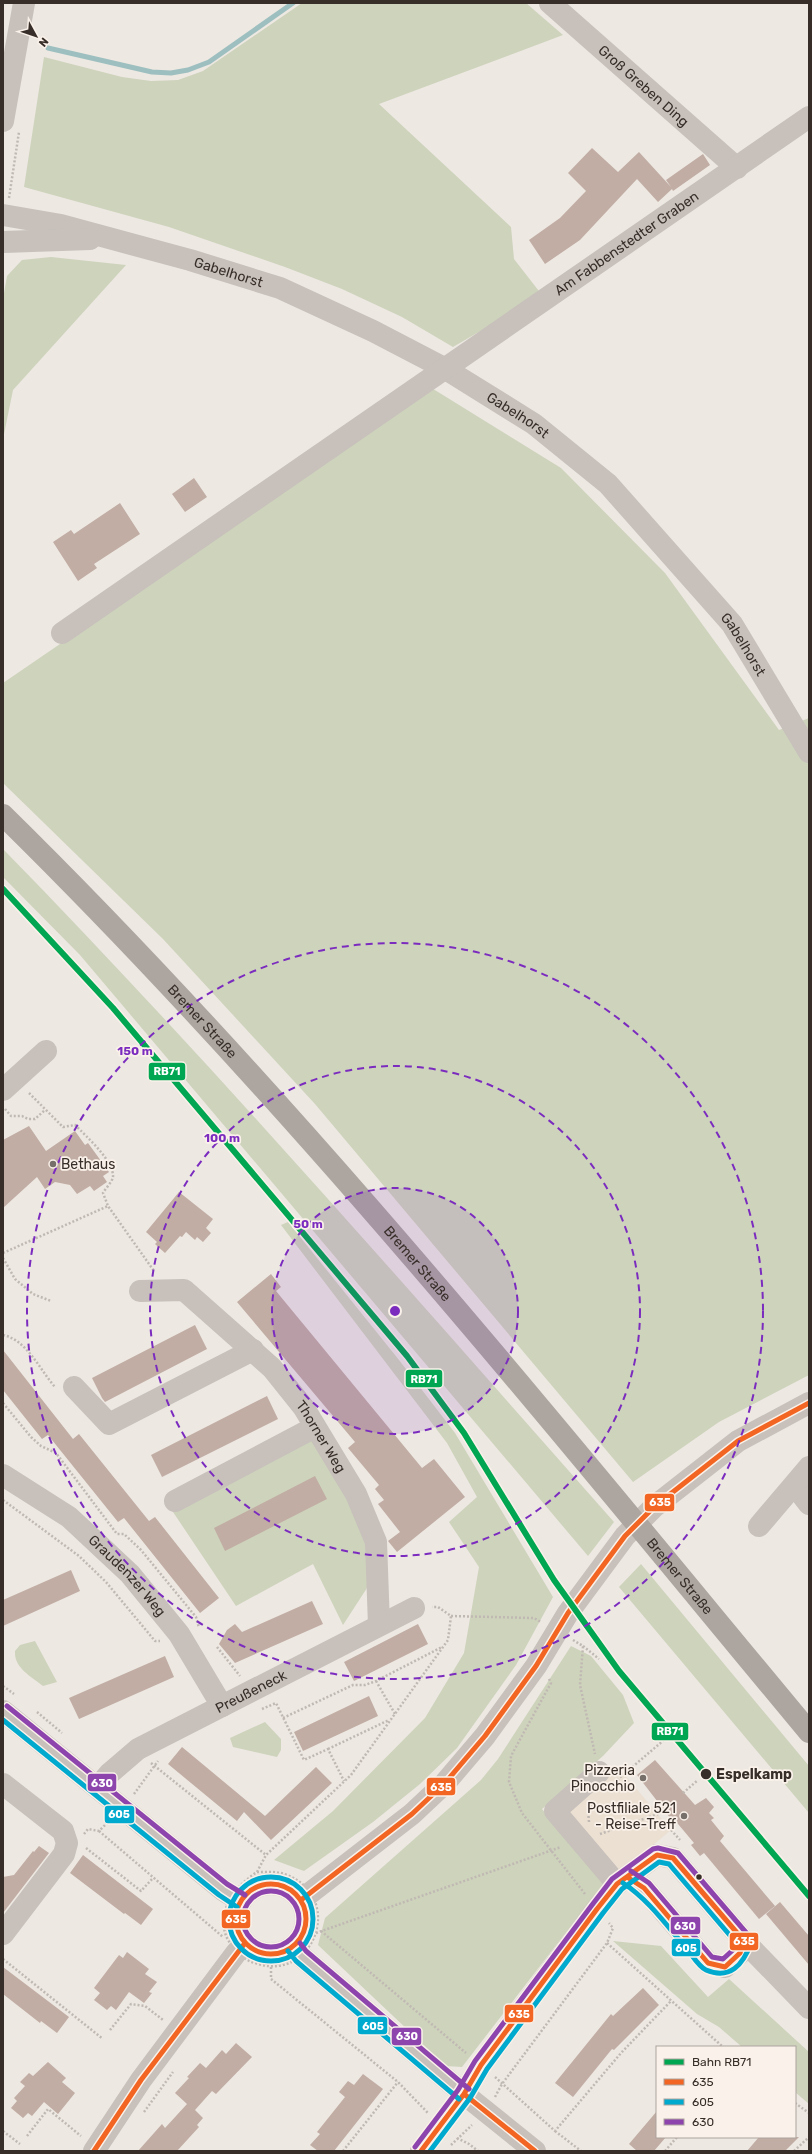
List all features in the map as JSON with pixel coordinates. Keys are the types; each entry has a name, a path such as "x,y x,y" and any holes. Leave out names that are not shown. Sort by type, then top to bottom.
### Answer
{"main road":[{"name":"Bremer Straße","path":"3,815 140,954 326,1157 809,1732"}],"street":[{"path":"3,121 6,86 24,3"},
{"name":"Groß Greben Ding","path":"550,3 737,168"},
{"name":"Am Fabbenstedter Graben","path":"62,633 809,117"},
{"name":"Gabelhorst","path":"9,203 61,225 280,288 373,331 444,368 534,424 608,484 732,624 798,731 809,752"},
{"name":"Gabelhorst","path":"3,242 108,238"},
{"path":"3,1090 46,1050"},
{"path":"140,1291 176,1290"},
{"name":"Thorner Weg","path":"176,1290 253,1350 272,1368 304,1408 356,1494 376,1542 379,1625"},
{"path":"74,1387 109,1424 253,1350"},
{"path":"306,1897 352,1859 412,1814 445,1783 486,1736 544,1653 568,1613 625,1536 655,1506 738,1441 809,1403"},
{"path":"175,1501 315,1427"},
{"path":"759,1526 809,1467"},
{"path":"809,1472 799,1491 809,1504"},
{"name":"Graudenzer Weg","path":"3,1475 69,1517 130,1574 179,1634 222,1706"},
{"name":"Preußeneck","path":"98,1788 110,1773 138,1749 414,1608"},
{"path":"3,1711 236,1898"},
{"path":"606,1777 556,1811 586,1839 622,1881 644,1888 708,1963 725,1967 740,1953 744,1941"},
{"path":"3,1784 63,1831 72,1842 3,1934"},
{"path":"421,2151 464,2094 481,2065 597,1909 622,1881 657,1855 673,1858 744,1941 809,2008"},
{"path":"236,1898 259,1886 271,1884 282,1886 306,1897"},
{"path":"297,1951 306,1925 306,1897"},
{"path":"88,2144 141,2080 234,1944 239,1934 236,1923 236,1898"},
{"path":"234,1944 269,1955 297,1951 464,2094 487,2110 535,2151"}],"path":[{"path":"27,1090 63,1127 76,1125 100,1151 112,1170 113,1178 103,1193 103,1198 107,1201 108,1206 176,1290"},
{"path":"3,1107 12,1116 22,1116 28,1119 35,1119 45,1110"},
{"path":"3,1253 108,1206"},
{"path":"3,1258 15,1279 33,1294 51,1301"},
{"path":"3,1403 40,1446 56,1453 117,1534 124,1534 141,1550 196,1617 199,1627 197,1641 188,1651"},
{"path":"3,1499 79,1556 106,1582 155,1641 167,1640"},
{"path":"257,1872 287,1874 298,1881 306,1897 319,1914 316,1933 309,1948 297,1951 286,1965 271,1967 252,1962 226,1937 223,1920 236,1898 241,1884 257,1872 266,1855 351,1775 448,1640 451,1616 438,1607 414,1608"},
{"path":"283,1718 354,1685 365,1685 376,1681 444,1646"},
{"path":"583,1646 599,1659"},
{"path":"217,1647 251,1690"},
{"path":"458,2139 487,2110 502,2084 607,1943 613,1928 522,1813 509,1782 511,1756 551,1683 551,1680 546,1676"},
{"path":"376,1681 395,1714"},
{"path":"255,1712 276,1702 304,1760 390,1720"},
{"path":"606,1777 664,1740"},
{"path":"138,1749 154,1766 165,1773 266,1855"},
{"path":"328,1749 344,1781"},
{"path":"133,1796 163,1755"},
{"path":"683,1793 698,1780"},
{"path":"586,1839 588,1810 596,1801"},
{"path":"316,1933 658,1814 665,1809"},
{"path":"99,1831 112,1818"},
{"path":"153,1878 141,1891 72,1842 88,1829 99,1831 153,1878 234,1944"},
{"path":"607,1943 722,2046"},
{"path":"3,1959 103,2039"},
{"path":"271,1967 271,1979 398,2082 440,2126 478,2151"},
{"path":"110,2030 131,2004 145,2006 164,2020"},
{"path":"343,2151 398,2082"},
{"path":"796,2104 809,2113"},
{"path":"27,2136 48,2109 88,2144"},
{"path":"3,2131 20,2144"},
{"path":"555,2131 581,2151"},
{"path":"794,2151 809,2137"},
{"path":"665,2151 676,2138"}],"green space":[{"path":"302,3 526,3 563,35 379,104 511,227 514,259 542,295 453,347 402,317 342,289 285,267 169,227 24,187 44,57 122,77 151,81 178,80 203,71"},
{"path":"51,257 126,265 13,390 3,439 3,299 7,276 22,260"},
{"path":"430,387 561,468 665,573 779,730 809,718 809,1375 719,1422 633,1482 315,1104 163,939 3,783 3,683 193,553"},
{"path":"3,849 160,1014 236,1097 614,1522 588,1556 80,955 3,877"},
{"path":"288,1222 399,1360 455,1433 553,1597 516,1665 457,1748 420,1784 373,1822 304,1871 274,1860 333,1811 425,1718 464,1653 479,1567 449,1522 477,1497 447,1443 281,1225"},
{"path":"312,1434 349,1500 367,1541 367,1588 343,1625 313,1564 236,1606 171,1509"},
{"path":"641,1564 809,1766 809,1813 619,1587"},
{"path":"35,1641 57,1682 43,1686 24,1671 17,1662 15,1651 20,1645"},
{"path":"571,1646 591,1656 623,1695 634,1723 603,1756 542,1809 604,1883 462,2067 446,2066 318,1945 325,1918 481,1780 498,1759"},
{"path":"265,1722 281,1739 281,1750 277,1757 233,1747 230,1738"},
{"path":"613,1941 661,1946 708,1997 729,1979 809,2052 809,2104 796,2093 796,2046 741,2046 719,2027 697,2014"}],"shaded area":[{"path":"619,1768 671,1830 620,1873 568,1811"}],"building":[{"path":"592,148 618,172 639,152 671,187 666,180 703,154 710,165 673,191 672,189 658,202 637,179 580,240 545,264 529,240 560,218 586,191 568,173"},
{"path":"194,478 207,497 185,512 172,494"},
{"path":"120,503 140,534 94,564 97,568 78,581 53,542 71,530 74,534"},
{"name":"Bethaus","path":"29,1126 46,1151 75,1131 85,1145 88,1143 109,1172 103,1176 107,1182 94,1191 90,1186 77,1194 70,1185 55,1182 45,1189 37,1177 3,1208 3,1140"},
{"path":"179,1192 213,1219 206,1228 211,1233 203,1242 197,1237 195,1240 186,1232 182,1237 180,1236 165,1253 155,1244 157,1242 146,1232"},
{"path":"271,1274 281,1287 276,1291 422,1468 434,1459 465,1497 397,1552 388,1541 400,1532 378,1504 384,1500 375,1489 379,1485 348,1448 355,1442 237,1302"},
{"path":"195,1325 207,1349 105,1402 92,1378"},
{"path":"3,1350 73,1439 79,1434 149,1521 155,1517 219,1598 200,1613 124,1518 118,1522 48,1435 42,1439 3,1390"},
{"path":"267,1396 278,1419 162,1477 151,1455"},
{"path":"315,1476 327,1499 225,1551 214,1528"},
{"path":"71,1570 80,1591 3,1626 3,1600"},
{"path":"312,1601 323,1624 235,1663 219,1644 227,1630 235,1624 242,1632"},
{"path":"418,1624 428,1644 354,1681 344,1662"},
{"path":"165,1656 174,1677 79,1719 69,1698"},
{"path":"369,1696 378,1716 303,1751 294,1732"},
{"path":"182,1747 265,1816 316,1767 332,1783 271,1840 244,1812 237,1821 168,1764"},
{"path":"655,1760 695,1805 706,1798 714,1807 709,1813 714,1818 711,1820 724,1836 720,1841 775,1906 759,1919 704,1853 700,1856 691,1845 694,1843 673,1818 671,1819 637,1775"},
{"path":"39,1846 49,1853 3,1913 3,1877 14,1875 33,1851 34,1852"},
{"path":"83,1855 153,1909 141,1925 70,1873"},
{"path":"780,1902 809,1936 809,1965 766,1914"},
{"path":"127,1952 149,1969 145,1974 157,1982 149,1992 152,1993 144,2003 129,1992 116,2010 111,2006 107,2010 94,2000 100,1993 94,1988 119,1955 123,1958"},
{"path":"3,1967 69,2017 57,2033 41,2021 40,2023 3,1994"},
{"path":"643,1988 659,2005 614,2050 612,2049 573,2097 555,2083 611,2014 613,2016"},
{"path":"236,2043 252,2057 216,2094 212,2091 195,2110 203,2118 197,2125 199,2127 177,2151 138,2151 162,2124 165,2128 187,2104 175,2093 189,2078 187,2077 200,2063 206,2068 222,2050 226,2054"},
{"path":"48,2062 66,2078 62,2082 75,2093 58,2114 44,2102 32,2116 28,2113 23,2118 11,2108 17,2101 14,2098 25,2086 20,2082 29,2073 33,2076"},
{"path":"363,2074 383,2089 334,2151 318,2151 310,2145 320,2134 317,2132 345,2097 339,2092 348,2081 354,2085"},
{"path":"656,2112 656,2138 665,2138 654,2151 637,2151 629,2144"},
{"path":"799,2137 785,2151 747,2151 758,2138"}],"waterway":[{"path":"48,48 152,72 171,73 188,70 209,62 293,3"}],"rail line":[{"name":"RB71","path":"3,889 113,1008 407,1356 464,1433 554,1580 619,1671 809,1896"}],"transit line":[{"name":"635","path":"301,1900 412,1814 445,1783 485,1736 536,1666 568,1613 625,1536 655,1506 738,1441 809,1403"},
{"name":"630","path":"7,1706 227,1884 245,1895"},
{"name":"605","path":"3,1720 219,1895 237,1907"},
{"name":"630","path":"415,2147 458,2090 475,2061 612,1879 653,1849 658,1848 678,1853 749,1936"},
{"name":"635","path":"421,2151 464,2094 481,2065 597,1909 617,1884 657,1855 673,1858 744,1941 740,1953 725,1967 708,1963 644,1888 627,1877"},
{"name":"605","path":"430,2151 470,2098 487,2069 622,1889 659,1862 669,1864 739,1946"},
{"name":"630","path":"631,1871 649,1883 712,1957 723,1959 734,1949 737,1939"},
{"name":"605","path":"271,1877 287,1880 301,1889 310,1903 313,1919 310,1935 301,1949 287,1958 271,1961 255,1958 241,1949 232,1935 229,1919 232,1903 241,1889 255,1880 271,1877"},
{"name":"605","path":"623,1883 649,1905 665,1922 698,1964 706,1970 714,1973 729,1972 740,1964 751,1943"},
{"name":"635","path":"271,1884 284,1887 296,1894 303,1906 306,1919 303,1932 296,1944 284,1951 271,1954 258,1951 246,1944 239,1932 236,1919 239,1906 246,1894 258,1887 271,1884"},
{"name":"630","path":"266,1891 276,1891 291,1899 297,1908 299,1919 297,1930 291,1939 276,1947 266,1947 255,1942 248,1935 243,1924 243,1914 248,1903 255,1896 266,1891"},
{"name":"635","path":"94,2151 141,2080 245,1943"},
{"name":"630","path":"300,1943 306,1951 469,2089"},
{"name":"605","path":"288,1951 296,1961 459,2099"},
{"name":"635","path":"464,2094 535,2151"}],"place":[{"name":"Bethaus","path":"53,1164"},
{"name":"Espelkamp","path":"706,1774"},
{"name":"Pizzeria Pinocchio","path":"643,1778"},
{"name":"Postfiliale 521 - Reise-Treff","path":"684,1816"}]}
